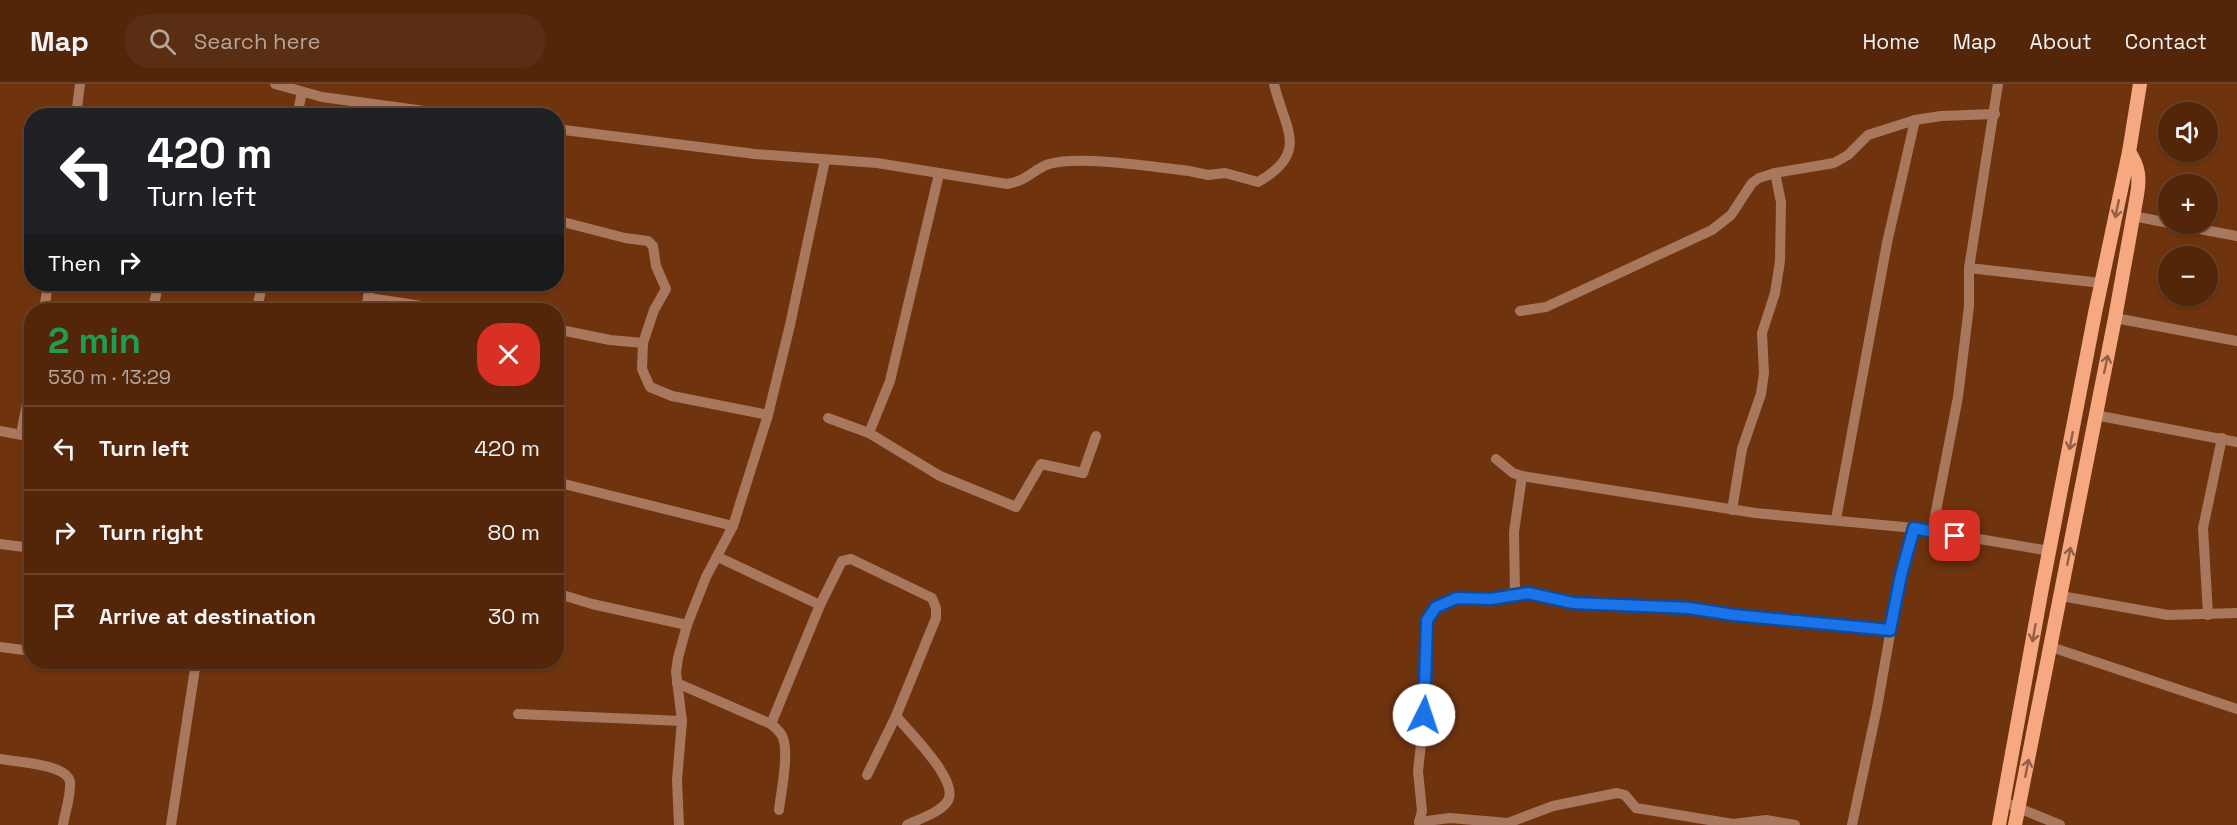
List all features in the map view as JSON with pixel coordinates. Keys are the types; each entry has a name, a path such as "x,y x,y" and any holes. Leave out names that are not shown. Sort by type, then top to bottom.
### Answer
{"main road":[{"path":"1999,825 2050,551 2129,152 2140,84"},
{"path":"2015,825 2115,318 2140,177 2136,163 2129,152"}],"street":[{"path":"77,108 80,84"},
{"path":"275,84 302,92 382,108"},
{"path":"564,130 744,152 877,164 1007,184 1022,182 1047,165 1072,161 1190,171 1208,175 1225,173 1258,182 1273,174 1283,164 1289,153 1289,129 1274,84"},
{"path":"1932,532 1958,397 1969,306 1969,268 1998,84"},
{"path":"299,108 302,92"},
{"path":"1520,311 1546,307 1712,230 1731,215 1752,183 1759,178 1834,163 1869,135 1915,120 1941,116 1995,114"},
{"path":"1836,519 1884,254 1915,120"},
{"path":"679,825 677,780 682,721 676,672 687,625 706,577 733,526 768,415 790,325 825,160"},
{"path":"1732,510 1742,449 1761,394 1764,373 1763,326 1775,293 1780,261 1781,202 1775,173"},
{"path":"869,433 890,381 939,174"},
{"path":"2133,216 2158,221"},
{"path":"567,223 625,238 648,241 653,246 656,266 666,289 654,310 643,343 642,369 650,387 672,396 768,415"},
{"path":"2218,232 2237,236"},
{"path":"1969,268 2102,283"},
{"path":"368,303 370,291"},
{"path":"369,298 402,303"},
{"path":"2115,318 2237,341"},
{"path":"564,331 610,340 643,343"},
{"path":"2096,415 2237,442"},
{"path":"828,418 869,433 940,476 1016,507 1041,464 1083,473 1096,435"},
{"path":"0,431 24,436"},
{"path":"2208,615 2203,528 2222,438"},
{"path":"1496,459 1513,473 1522,476 1732,510 1914,528 2050,551"},
{"path":"1515,594 1514,532 1522,476"},
{"path":"564,484 733,526"},
{"path":"1852,825 1877,708 1902,571 1914,528"},
{"path":"0,544 24,547"},
{"path":"718,557 820,605"},
{"path":"771,724 820,605 842,561 851,559 933,598 936,618 896,716 867,775"},
{"path":"1796,825 1766,820 1733,825 1636,808 1624,795 1617,793 1553,806 1517,822 1450,818 1421,824 1418,771 1426,700 1427,620 1436,607 1457,598 1491,599 1528,593 1573,603 1689,608 1734,615 1890,630"},
{"path":"564,595 687,625"},
{"path":"2061,596 2143,613 2237,614"},
{"path":"0,647 24,650"},
{"path":"2051,647 2237,710"},
{"path":"171,825 195,669"},
{"path":"677,683 771,724 780,732 784,739 785,751 779,810"},
{"path":"518,714 682,721"},
{"path":"896,716 943,772 951,788 951,797 945,805 907,825"},
{"path":"0,759 53,768 68,777 69,792 63,825"},
{"path":"2004,802 2060,825"}],"route":[{"path":"1424,715 1425,628 1431,613 1444,602 1466,596 1491,599 1528,593 1573,603 1689,608 1734,615 1890,630 1904,562 1914,528 1955,536"}]}
